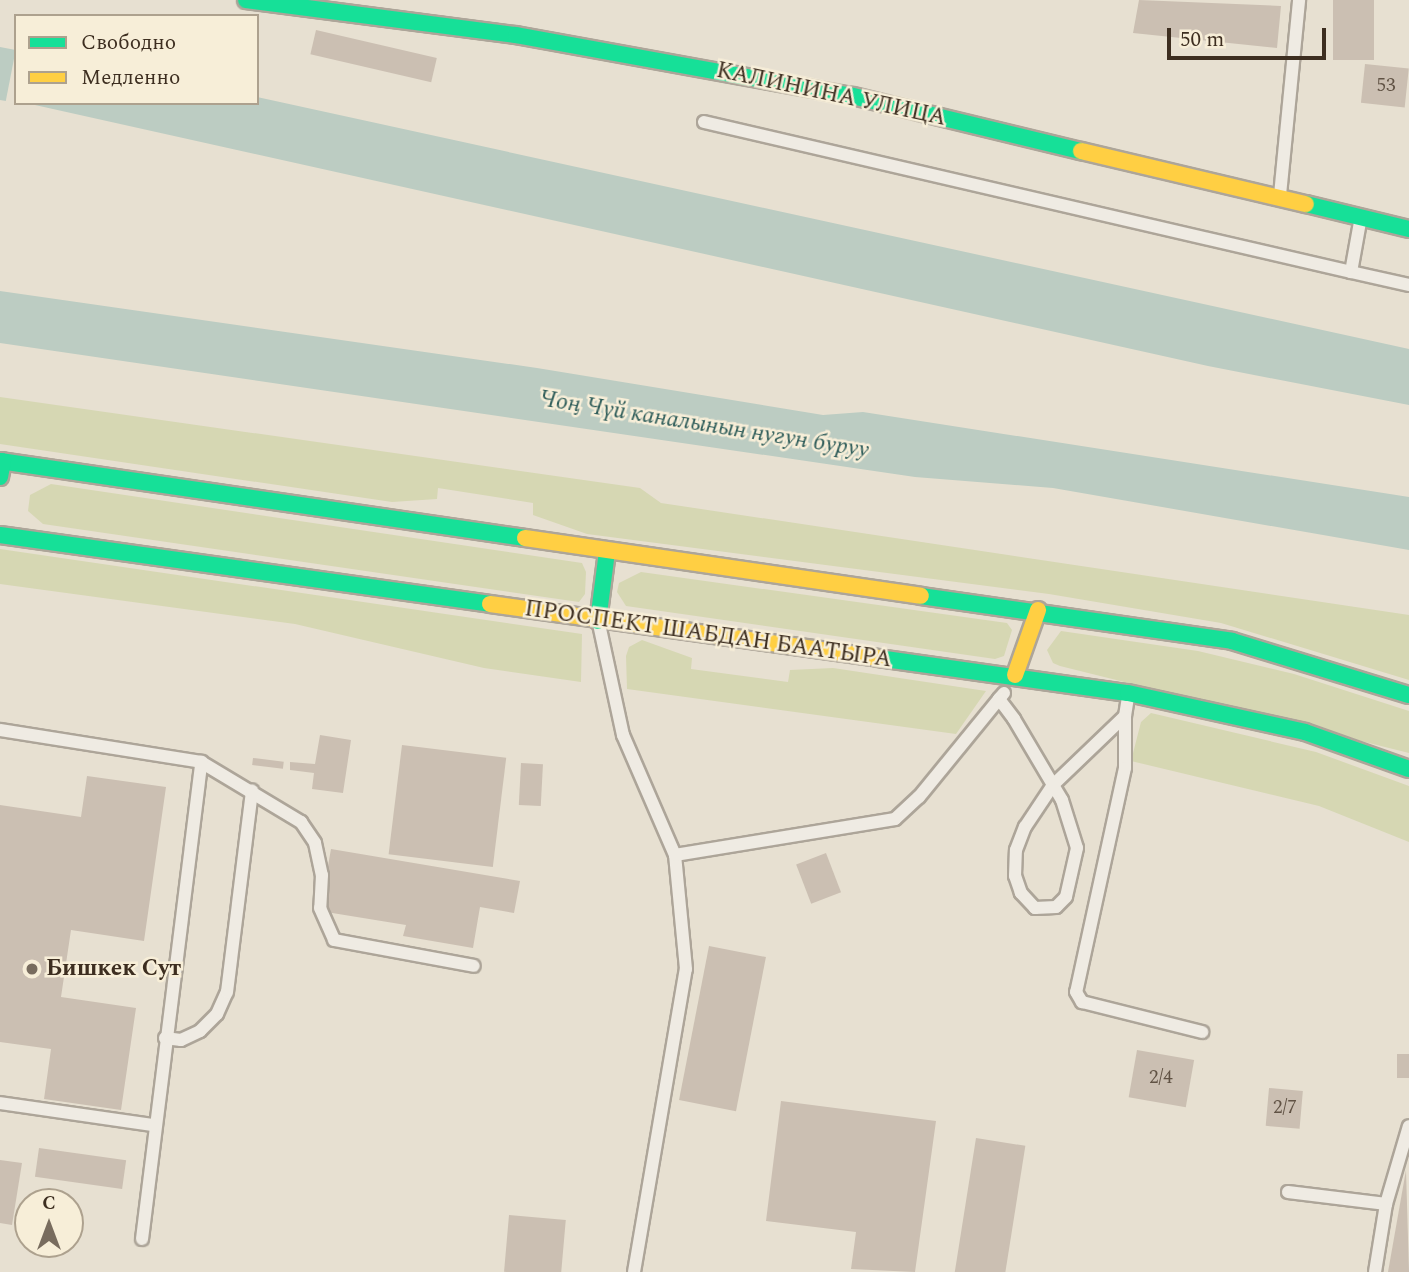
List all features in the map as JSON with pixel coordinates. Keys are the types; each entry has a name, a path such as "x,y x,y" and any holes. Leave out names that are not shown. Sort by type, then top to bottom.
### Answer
{"main road":[{"name":"КАЛИНИНА УЛИЦА","path":"246,0 516,35 853,96 1409,229"},
{"path":"1,467 1038,610 1233,641 1409,695"},
{"name":"ПРОСПЕКТ ШАБДАН БААТЫРА","path":"0,535 598,621 1128,693 1305,732 1409,769"},
{"path":"598,621 607,552"},
{"path":"1014,676 1038,610"}],"lane":[{"path":"1280,199 1299,0"},
{"path":"704,121 1409,285"},
{"path":"1350,272 1361,218"},
{"path":"598,621 623,735 675,855 686,969 634,1272"},
{"path":"675,855 895,819 919,797 999,699 1014,676"},
{"path":"1128,693 1125,768 1076,992 1082,1002 1202,1032"},
{"path":"999,699 1053,785 1077,848 1072,883 1056,906 1035,908 1021,893 1016,850 1025,827 1053,785 1125,716"},
{"path":"0,730 201,762 301,822 315,843 322,875 320,908 334,940 474,966"},
{"path":"142,1239 153,1125 201,762"},
{"path":"165,1038 181,1040 200,1031 217,1014 227,992 252,791"},
{"path":"0,1103 153,1125"},
{"path":"1375,1272 1386,1204 1409,1126"},
{"path":"1288,1192 1386,1204"}],"green space":[{"path":"0,397 640,488 661,503 1409,615 1409,680 1221,623 1049,594 587,534 533,515 533,503 438,488 437,499 392,502 0,444"},
{"path":"51,484 582,563 586,572 585,594 579,602 43,524 28,511 30,495"},
{"path":"0,549 582,634 581,682 484,668 295,624 0,584"},
{"path":"641,572 1007,623 1012,630 1004,656 995,659 626,606 617,592 619,583"},
{"path":"1061,631 1198,651 1294,674 1409,711 1409,753 1060,666 1053,663 1047,650"},
{"path":"642,640 692,658 691,669 788,682 790,670 833,668 986,691 956,734 627,689 626,656 629,647"},
{"path":"1151,713 1316,752 1409,786 1409,842 1319,806 1131,761 1141,722"}],"water":[{"path":"0,47 14,50 6,101 0,100"},
{"path":"259,97 1409,349 1409,405 1208,366 35,105 259,105"},
{"name":"Чоң Чүй каналынын нугун буруу","path":"0,291 537,368 823,415 863,412 1409,497 1409,550 1053,488 915,477 0,343"}],"building":[{"path":"1139,0 1281,6 1277,48 1133,33"},
{"path":"1333,0 1374,0 1374,60 1333,60"},
{"path":"316,30 437,58 431,82 310,54"},
{"path":"1365,64 1409,69 1405,107 1361,103"},
{"path":"320,735 351,740 343,793 312,789 314,773 290,770 290,762 315,764"},
{"path":"402,745 506,758 493,867 389,854"},
{"path":"253,758 284,762 283,769 252,765"},
{"path":"521,763 543,764 541,806 519,805"},
{"name":"Бишкек Сут","path":"87,776 166,787 144,941 71,930 61,997 136,1008 121,1110 44,1099 51,1049 0,1042 0,805 81,817"},
{"path":"331,849 520,881 514,913 480,907 473,948 403,936 406,925 320,911"},
{"path":"826,853 841,892 811,904 796,864"},
{"path":"709,946 766,957 736,1111 679,1100"},
{"path":"1137,1050 1194,1060 1186,1107 1129,1097"},
{"path":"1397,1054 1409,1054 1409,1078 1397,1078"},
{"path":"1269,1088 1303,1091 1300,1129 1266,1126"},
{"path":"781,1101 936,1121 915,1272 851,1269 856,1232 766,1221"},
{"path":"976,1138 1025,1146 1005,1272 955,1272"},
{"path":"39,1148 126,1160 122,1189 35,1177"},
{"path":"0,1160 22,1163 18,1188 14,1188 12,1225 0,1223"},
{"path":"1406,1170 1409,1272 1388,1272"},
{"path":"509,1215 566,1220 561,1272 504,1272"}],"traffic: fast":[{"path":"246,0 516,35 853,96 1081,151"},
{"path":"1306,204 1409,229"},
{"path":"0,461 525,538"},
{"path":"0,477 3,461"},
{"path":"0,535 490,604"},
{"path":"598,621 607,552"},
{"path":"921,596 1232,641 1409,695"},
{"path":"878,658 1128,693 1305,732 1409,769"}],"traffic: slow":[{"path":"1081,151 1306,204"},
{"path":"525,538 921,596"},
{"path":"490,604 878,658"},
{"path":"1015,675 1038,610"}],"place":[{"name":"Бишкек Сут","path":"32,969"}]}
